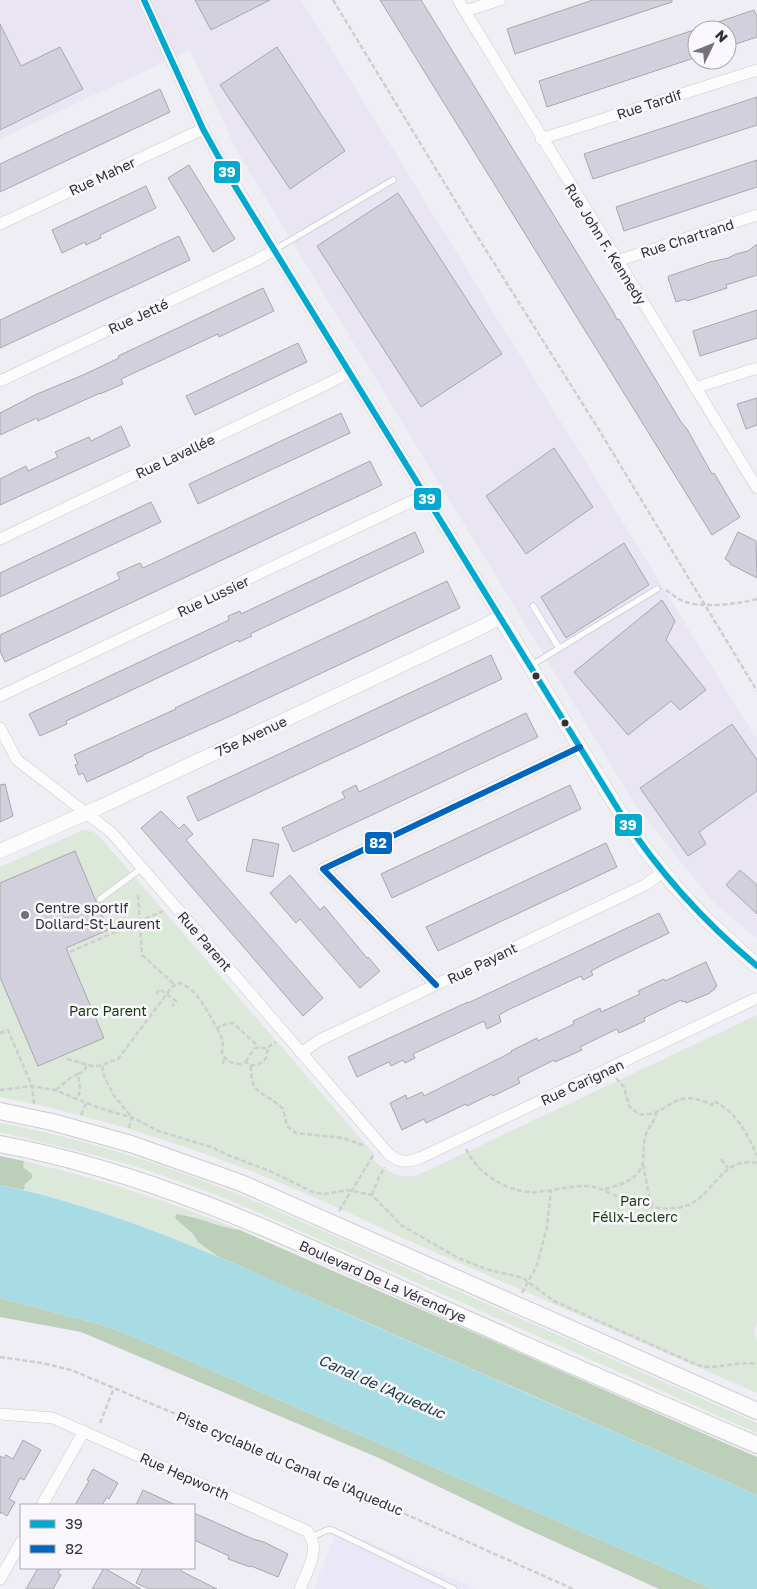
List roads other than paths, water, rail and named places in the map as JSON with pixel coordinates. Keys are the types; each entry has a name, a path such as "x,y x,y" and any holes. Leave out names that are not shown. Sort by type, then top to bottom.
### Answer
{"main road":[{"path":"0,1112 52,1122 131,1144 234,1180 757,1411"},
{"name":"Boulevard De La Vérendrye","path":"0,1144 125,1175 227,1212 330,1256 448,1311 757,1445"}],"street":[{"path":"144,0 203,129 229,177 634,834 663,872 705,918 757,966"},
{"name":"Rue John F. Kennedy","path":"458,0 757,488"},
{"path":"465,11 500,0"},
{"name":"Rue Tardif","path":"542,138 757,70"},
{"name":"Rue Maher","path":"0,224 203,129"},
{"name":"Rue Chartrand","path":"617,261 757,215"},
{"name":"Rue Jetté","path":"0,380 257,260 274,250"},
{"path":"695,388 757,368"},
{"name":"Rue Lavallée","path":"0,539 350,372"},
{"name":"Rue Lussier","path":"0,696 425,495"},
{"name":"75e Avenue","path":"0,851 86,813 500,617"},
{"name":"Rue Parent","path":"0,728 16,760 112,832 390,1155 396,1160 405,1162"},
{"path":"436,985 323,868 580,747"},
{"name":"Rue Payant","path":"301,1053 320,1040 645,885 663,872"},
{"name":"Rue Carignan","path":"405,1162 413,1161 426,1155 757,998"},
{"name":"Rue Hepworth","path":"0,1414 53,1418 301,1527 312,1538"},
{"path":"43,1504 84,1431"},
{"path":"300,1589 314,1555 312,1538"},
{"path":"0,1579 20,1544"}],"lane":[{"path":"274,250 393,180"},
{"path":"530,666 657,589"},
{"path":"533,606 559,648"},
{"path":"100,899 142,868"},
{"path":"312,1538 327,1530 332,1530 454,1589"}],"water":[{"name":"Canal de l'Aqueduc","path":"0,1185 48,1196 94,1210 141,1226 231,1262 757,1495 757,1589 713,1589 137,1338 102,1325 0,1298"}],"place":[{"name":"Centre sportif Dollard-St-Laurent","path":"25,915"}],"park label":[{"name":"Parc Parent","path":"108,1010"},
{"name":"Parc Félix-Leclerc","path":"635,1208"}]}
